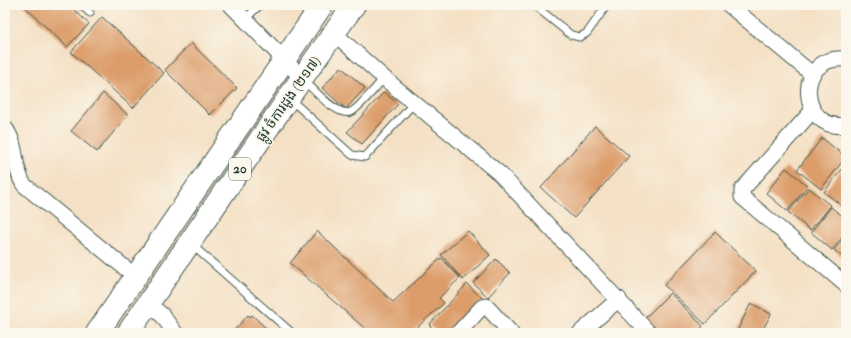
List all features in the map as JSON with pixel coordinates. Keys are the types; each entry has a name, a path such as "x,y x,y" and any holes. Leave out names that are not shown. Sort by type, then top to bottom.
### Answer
{"main road":[{"name":"ផ្លូវ ចំការដូង (២១៧)","path":"128,333 288,98 354,5"},
{"name":"ផ្លូវ ចំការដូង (២១៧)","path":"97,333 284,60 313,8"}],"street":[{"path":"231,5 302,78"},
{"path":"729,5 812,74"},
{"path":"334,34 384,78 500,174 649,333"},
{"path":"846,59 828,60 819,66 812,74 808,92 813,110 818,116 839,124 846,136"},
{"path":"813,110 742,190 742,197 846,285"},
{"path":"5,128 10,134 15,150 20,178 24,186 136,277"},
{"path":"580,333 618,300"},
{"path":"148,304 162,315 175,333"},
{"path":"458,333 482,307 486,306 510,332"}],"lane":[{"path":"81,5 90,14"},
{"path":"245,19 260,5"},
{"path":"534,5 571,35 580,37 587,33 607,5"},
{"path":"302,78 335,110 344,113 352,112 384,78"},
{"path":"288,98 352,156 359,158 365,157 414,103"},
{"path":"190,243 292,333"}],"building":[{"path":"23,5 69,5 89,24 67,47"},
{"path":"102,17 164,73 133,108 71,52"},
{"path":"191,43 237,88 210,115 165,70"},
{"path":"341,67 365,88 346,109 322,88"},
{"path":"384,92 398,104 362,144 347,132"},
{"path":"103,93 128,115 97,152 71,131"},
{"path":"595,126 629,156 574,218 541,188"},
{"path":"822,138 846,157 821,189 797,170"},
{"path":"846,164 846,209 824,192"},
{"path":"786,168 808,186 787,211 766,193"},
{"path":"809,188 831,206 810,230 788,212"},
{"path":"831,207 846,219 846,233 832,250 811,232"},
{"path":"317,231 393,302 441,258 460,278 439,298 444,303 411,333 370,333 290,263"},
{"path":"468,231 490,255 463,280 441,255"},
{"path":"715,232 756,271 705,324 664,285"},
{"path":"846,236 846,260 834,250"},
{"path":"496,259 510,273 488,297 473,283"},
{"path":"467,284 483,299 451,333 437,333 429,325"},
{"path":"670,293 703,326 697,333 657,333 643,320"},
{"path":"751,303 771,314 761,333 736,333"},
{"path":"248,315 250,317 252,315 269,331 269,333 232,333"}]}
